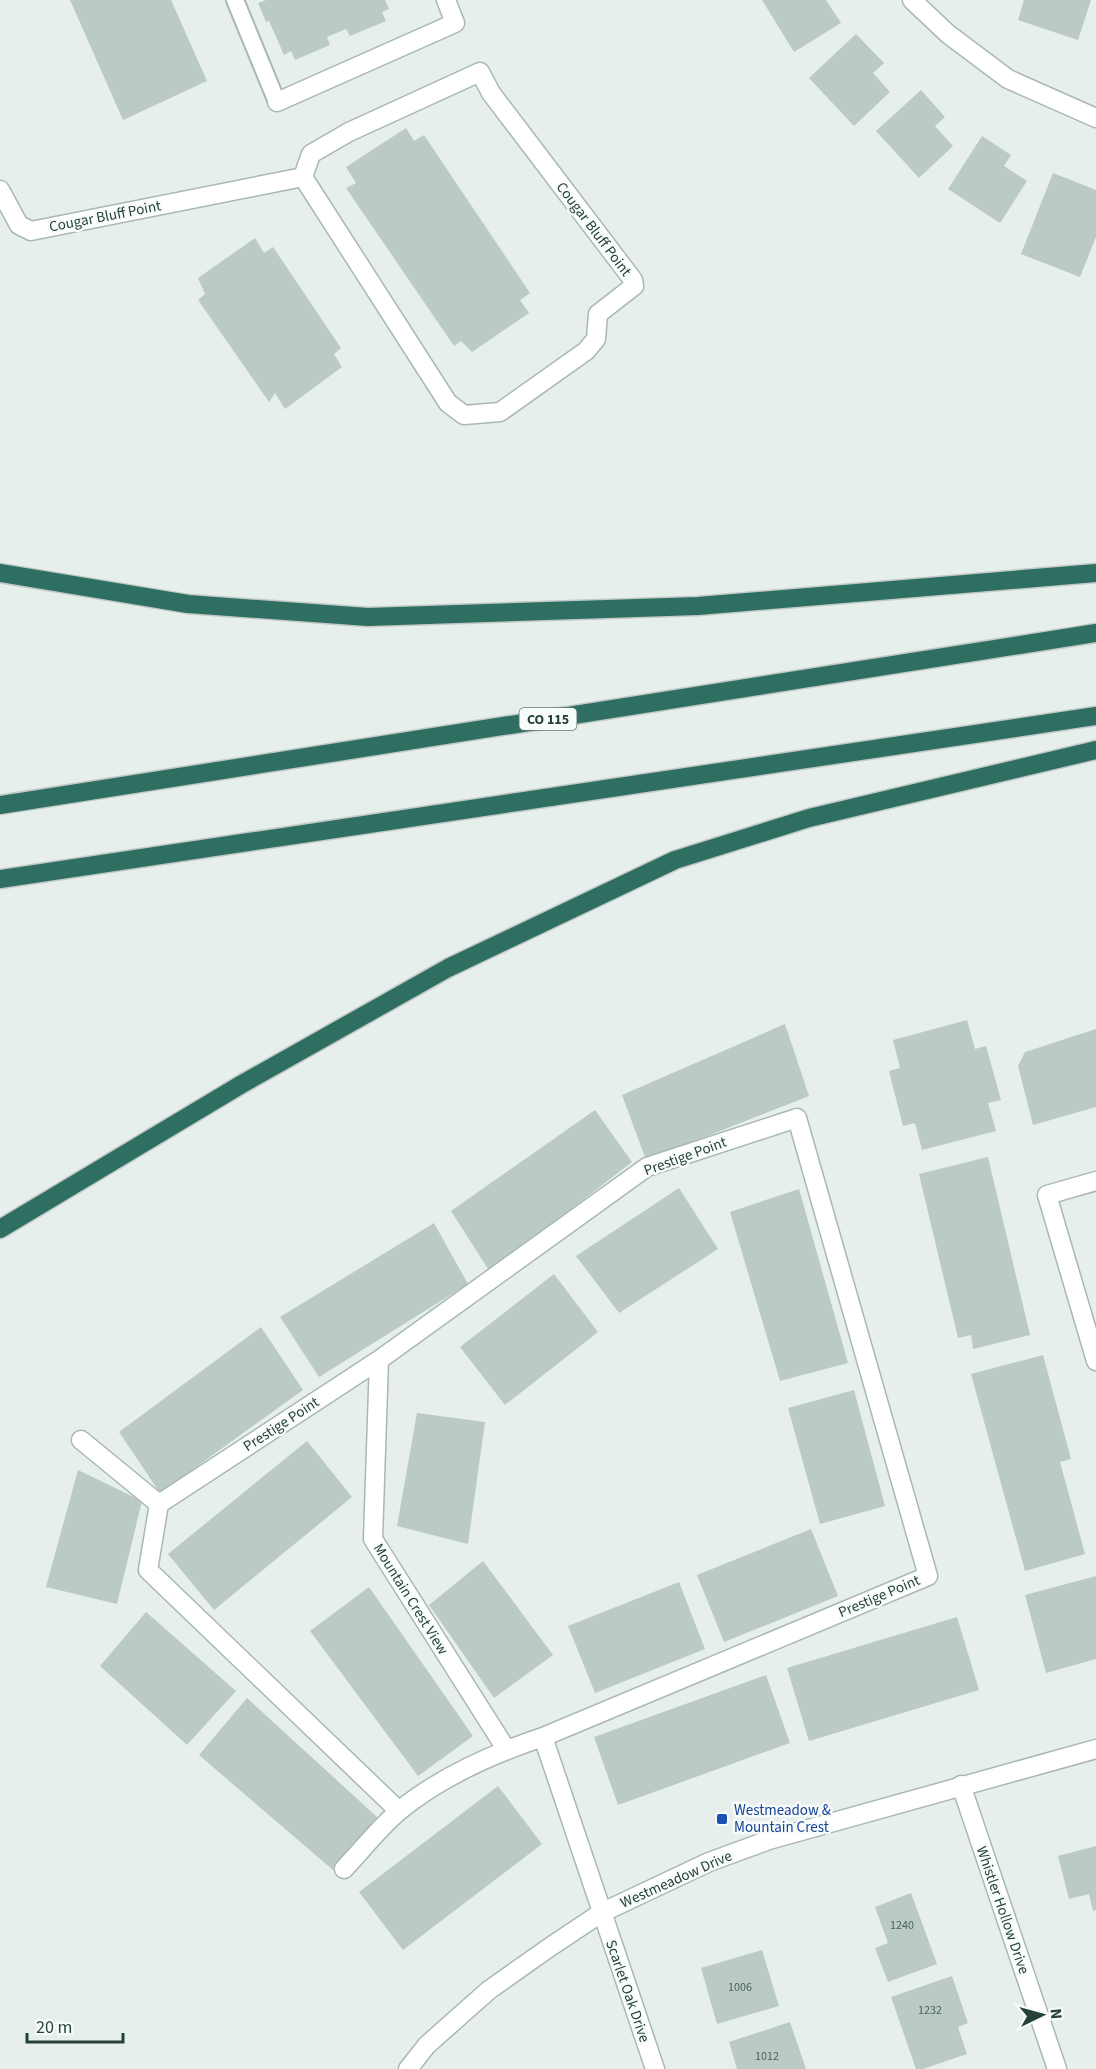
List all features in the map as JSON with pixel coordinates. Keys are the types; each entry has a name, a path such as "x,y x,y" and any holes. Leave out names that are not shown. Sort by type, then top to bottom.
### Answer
{"highway":[{"path":"0,573 188,604 368,617 698,606 1096,573"},
{"name":"CO 115","path":"0,805 1096,633"},
{"path":"0,879 1096,716"},
{"path":"0,1229 242,1084 448,968 675,860 809,818 1096,750"}],"street":[{"path":"277,102 456,23 446,0"},
{"path":"912,0 948,34 1008,79 1096,118"},
{"name":"Cougar Bluff Point","path":"480,72 491,93 633,280 634,286 598,314 596,339 586,351 500,412 464,415 448,403 303,177 311,154 350,132 480,72"},
{"name":"Cougar Bluff Point","path":"0,190 19,225 31,231 303,177"},
{"name":"Prestige Point","path":"159,1504 379,1360 647,1167 797,1118 928,1576 543,1737 506,1749 455,1774 399,1811 344,1869"},
{"path":"1096,1181 1047,1195 1096,1361"},
{"name":"Mountain Crest View","path":"379,1360 372,1539 506,1749"},
{"path":"81,1440 159,1504 148,1570 399,1811"},
{"path":"543,1737 601,1913"},
{"name":"Westmeadow Drive","path":"408,2069 427,2045 489,1990 601,1913 709,1862 769,1840 1096,1749"},
{"name":"Whistler Hollow Drive","path":"961,1785 1057,2069"},
{"name":"Scarlet Oak Drive","path":"601,1913 656,2069"}],"lane":[{"path":"235,0 277,102"}],"building":[{"path":"70,0 171,0 207,81 123,120"},
{"path":"266,0 385,0 389,9 382,12 386,21 350,36 346,29 327,37 330,45 295,60 291,51 284,55 269,21 266,22 258,3"},
{"path":"762,0 826,0 841,23 794,52"},
{"path":"1024,0 1091,0 1078,40 1018,20"},
{"path":"856,34 884,63 873,73 890,92 854,126 809,78"},
{"path":"921,90 945,117 935,126 953,146 919,178 876,131"},
{"path":"406,128 414,141 424,135 530,293 520,300 529,313 472,352 461,341 454,346 346,188 356,183 346,167"},
{"path":"982,136 1011,155 1004,166 1027,181 1000,223 948,189"},
{"path":"1053,173 1096,190 1096,237 1080,277 1021,254"},
{"path":"255,238 264,253 273,247 341,348 334,354 342,367 285,409 275,393 269,402 198,300 205,294 198,278"},
{"path":"967,1020 975,1049 986,1046 1001,1100 988,1103 996,1131 922,1150 915,1123 903,1126 889,1071 900,1068 893,1040"},
{"path":"785,1024 809,1096 646,1160 622,1095"},
{"path":"1096,1029 1096,1107 1033,1125 1018,1066 1025,1052"},
{"path":"595,1110 632,1162 490,1272 451,1211"},
{"path":"988,1157 1030,1335 973,1349 971,1335 958,1338 919,1174"},
{"path":"679,1188 718,1249 619,1313 576,1256"},
{"path":"799,1189 848,1363 780,1381 730,1212"},
{"path":"434,1223 468,1284 319,1377 280,1317"},
{"path":"554,1274 598,1332 505,1405 460,1347"},
{"path":"261,1327 303,1390 160,1493 119,1432"},
{"path":"1043,1355 1071,1459 1060,1462 1085,1554 1025,1571 971,1374"},
{"path":"854,1390 885,1506 820,1524 788,1408"},
{"path":"417,1413 485,1422 468,1544 397,1526"},
{"path":"307,1441 352,1497 214,1610 168,1554"},
{"path":"78,1470 142,1501 117,1604 46,1587"},
{"path":"811,1529 838,1596 724,1642 697,1575"},
{"path":"483,1561 553,1655 494,1698 429,1605"},
{"path":"1096,1576 1096,1659 1046,1673 1025,1595"},
{"path":"679,1582 705,1649 595,1693 568,1626"},
{"path":"369,1587 473,1736 418,1776 310,1631"},
{"path":"146,1612 236,1691 187,1745 100,1666"},
{"path":"957,1617 979,1690 809,1741 787,1668"},
{"path":"766,1675 790,1743 618,1805 594,1737"},
{"path":"247,1698 377,1817 333,1870 199,1755"},
{"path":"498,1786 542,1844 403,1950 359,1892"},
{"path":"1096,1846 1096,1910 1093,1911 1089,1894 1069,1899 1058,1856"},
{"path":"911,1893 937,1964 888,1982 875,1948 888,1943 875,1907"},
{"path":"762,1950 779,2006 717,2024 701,1968"},
{"path":"952,1976 968,2023 958,2027 967,2054 923,2069 916,2069 891,1997"},
{"path":"790,2022 806,2069 737,2069 729,2042"}],"place":[{"name":"Westmeadow & Mountain Crest","path":"722,1819"}]}
